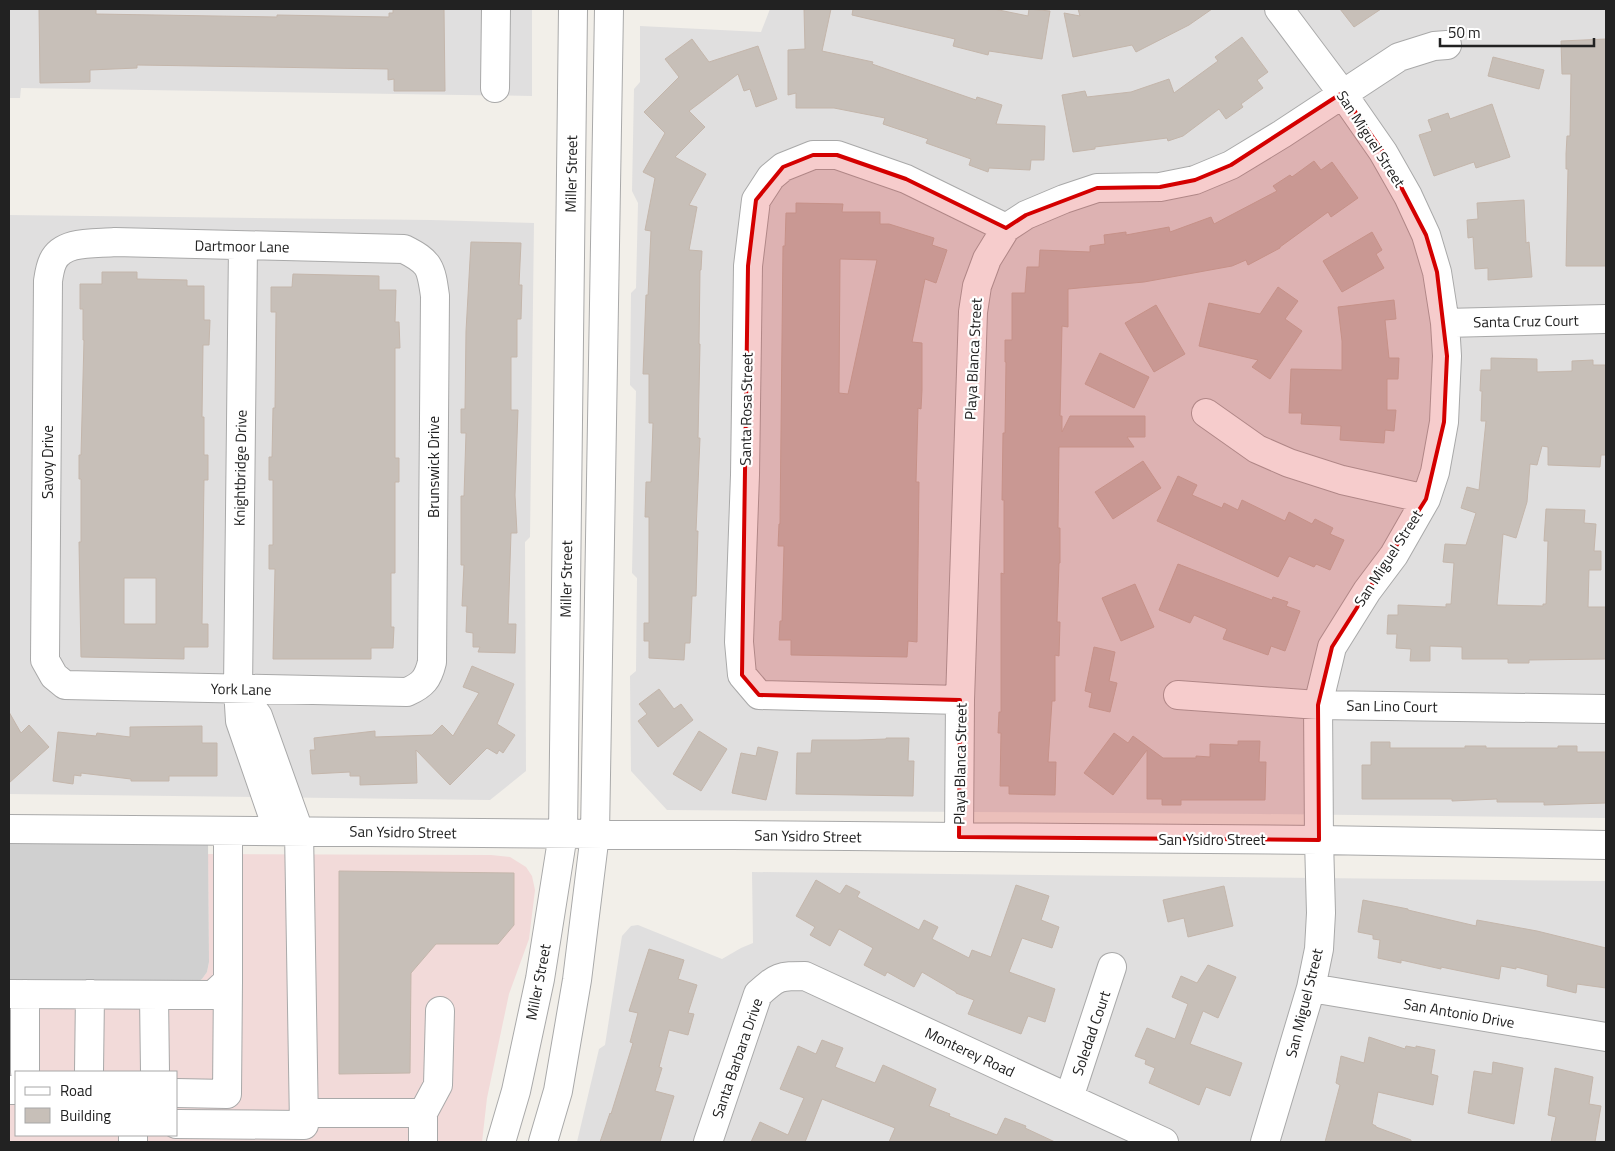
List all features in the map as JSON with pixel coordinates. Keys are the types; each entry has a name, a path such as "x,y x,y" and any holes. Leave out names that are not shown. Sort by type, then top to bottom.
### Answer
{"street":[{"path":"495,88 496,9"},
{"name":"Miller Street","path":"501,1142 516,1091 540,979 563,834 573,9"},
{"path":"544,1142 558,1091 577,980 595,834 609,9"},
{"name":"San Miguel Street","path":"1265,1142 1311,988 1320,948 1318,705 1332,647 1367,591 1394,555 1426,499 1435,472 1444,422 1447,356 1445,323 1437,272 1426,235 1408,196 1383,152 1279,9"},
{"name":"Playa Blanca Street","path":"959,837 960,700 973,312 977,286 987,259 1006,228 1026,215 1097,188 1160,187 1196,180 1231,165 1400,57 1434,46 1448,45"},
{"name":"Santa Rosa Street","path":"960,700 758,696 742,675 740,642 748,266 756,200 771,177 783,167 813,155 837,155 906,179 1006,228"},
{"name":"Dartmoor Lane","path":"62,250 77,245 115,242 404,249 422,258"},
{"name":"Knightbridge Drive","path":"238,689 243,246"},
{"name":"Savoy Drive","path":"54,676 45,660 48,280 53,261 62,250"},
{"name":"Brunswick Drive","path":"422,258 432,273 435,296 432,662 426,679"},
{"name":"Santa Cruz Court","path":"1445,323 1606,319"},
{"path":"1206,413 1258,449 1290,463 1342,480 1426,499"},
{"name":"York Lane","path":"54,676 65,685 407,692 419,687 426,679"},
{"path":"238,689 258,716 289,831 304,1127"},
{"name":"San Lino Court","path":"1178,695 1318,705 1606,709"},
{"name":"San Ysidro Street","path":"9,829 1319,840 1606,845"},
{"path":"178,1093 227,1094 228,831"},
{"name":"Soledad Court","path":"1069,1098 1112,967"},
{"name":"Monterey Road","path":"774,979 783,976 805,976 1164,1142"},
{"name":"Santa Barbara Drive","path":"708,1142 758,994 774,979"},
{"path":"25,1071 17,994 213,995 228,981"},
{"name":"San Antonio Drive","path":"1311,988 1606,1038"},
{"path":"90,994 90,1071"},
{"path":"154,994 155,1071"},
{"path":"423,1142 424,1113 438,1085 440,1011"},
{"path":"190,1130 304,1127 424,1113"}],"highlighted area":[{"path":"1342,93 1383,152 1426,235 1437,272 1447,356 1444,422 1426,499 1332,647 1318,705 1319,840 959,837 960,700 759,695 742,675 748,266 756,200 783,167 813,155 837,155 906,179 1006,228 1026,215 1097,188 1160,187 1195,180 1231,165"}],"shaded area":[{"path":"9,9 532,9 532,96 21,88 20,98 9,98"},
{"path":"770,9 1606,9 1606,818 667,810 631,771 630,676 636,671 637,578 632,573 636,391 630,385 631,293 636,288 638,203 632,191 634,89 640,82 640,26 761,32"},
{"path":"9,215 534,223 530,537 525,542 526,771 490,800 9,794"},
{"path":"9,842 208,843 209,962 207,972 196,983 9,981"},
{"path":"208,854 491,855 510,857 526,867 532,876 535,890 529,939 509,994 487,1098 482,1142 9,1142 9,981 196,983 207,972 209,962"},
{"path":"752,872 1606,881 1606,1142 577,1142 599,1049 605,1045 622,936 631,926 638,925 722,959 753,943"}],"building":[{"path":"39,9 96,9 96,14 389,17 389,13 393,13 393,9 444,9 445,91 394,91 394,79 388,80 388,69 137,65 137,68 90,70 90,82 40,83"},
{"path":"804,9 831,9 822,51 873,62 872,64 976,100 977,97 1002,105 996,124 1045,126 1044,160 1031,160 1030,170 989,168 988,172 969,165 971,159 926,143 928,139 883,124 885,118 834,108 796,108 796,93 788,95 788,50 805,49"},
{"path":"853,9 994,9 1028,16 1029,9 1050,11 1042,59 989,51 988,55 953,46 955,39 852,15"},
{"path":"1078,9 1212,9 1189,25 1136,52 1132,45 1073,57 1064,13 1080,16"},
{"path":"1340,9 1381,9 1354,27"},
{"path":"1242,37 1268,72 1257,80 1263,88 1241,104 1243,107 1226,119 1219,109 1183,136 1168,141 1167,138 1095,147 1095,149 1073,152 1062,95 1085,91 1087,97 1131,92 1169,79 1174,93 1218,61 1215,57"},
{"path":"692,39 709,62 758,46 777,99 756,107 750,89 744,91 738,74 689,111 705,127 675,157 706,174 689,205 697,207 689,250 702,251 699,344 698,438 700,438 696,531 698,531 696,596 692,596 690,643 685,643 684,660 649,658 649,641 644,641 644,623 649,623 649,517 645,517 646,482 651,482 653,423 649,423 649,374 643,374 651,231 645,230 655,178 643,172 665,133 644,112 679,77 665,59"},
{"path":"1606,39 1606,266 1566,266 1568,169 1566,169 1566,154 1567,136 1570,136 1571,74 1562,74 1561,41"},
{"path":"1493,57 1544,70 1539,89 1488,76"},
{"path":"1492,104 1510,157 1476,168 1474,162 1434,176 1419,135 1432,131 1428,120 1448,113 1450,119"},
{"path":"1314,161 1321,170 1332,162 1358,198 1331,217 1328,212 1280,248 1248,265 1246,260 1232,266 1144,282 1068,289 1068,327 1062,326 1060,416 1062,416 1062,432 1070,416 1145,416 1145,437 1127,437 1134,447 1059,447 1058,528 1060,528 1060,563 1057,622 1060,622 1059,656 1055,655 1055,701 1052,701 1048,762 1056,762 1055,795 1009,794 1009,786 1000,786 1001,733 998,733 999,712 1001,712 1001,573 1004,574 1004,500 1002,500 1003,433 1005,433 1005,340 1012,340 1012,293 1025,293 1027,267 1039,267 1040,250 1090,252 1090,246 1105,244 1104,235 1126,232 1126,235 1169,227 1170,232 1211,217 1214,224 1277,191 1273,186 1290,175 1292,177"},
{"path":"1524,200 1526,243 1529,242 1532,277 1488,280 1488,268 1475,269 1473,237 1468,238 1467,220 1478,219 1477,203"},
{"path":"796,203 843,204 842,212 880,212 880,224 889,224 934,238 932,245 947,250 936,283 925,279 912,342 922,343 922,390 921,409 918,408 916,482 919,482 917,642 908,641 907,657 791,655 791,640 779,640 780,621 782,621 784,546 778,546 780,524 783,246 785,246 786,213 796,213","holes":["840,259 877,260 848,394 839,393"]},
{"path":"1372,232 1382,250 1376,254 1384,268 1342,292 1323,261"},
{"path":"471,242 521,243 519,285 522,285 521,319 517,319 517,357 511,357 511,410 518,410 515,495 517,533 511,533 508,624 516,624 515,653 478,652 480,647 473,647 473,633 466,632 467,606 462,606 464,565 461,565 461,496 464,496 466,433 461,433 461,409 465,409 466,331"},
{"path":"102,272 137,272 137,279 187,280 187,286 204,286 204,320 210,320 209,345 203,345 202,417 204,417 204,455 208,455 208,480 204,480 202,624 208,624 208,647 184,647 184,659 81,657 79,542 81,542 81,479 79,479 79,455 81,455 84,340 83,309 80,309 80,284 102,284","holes":["124,578 156,578 156,624 124,624"]},
{"path":"293,274 379,276 379,290 396,290 395,322 399,322 400,348 395,348 395,458 399,458 399,482 395,482 395,573 391,573 391,627 394,627 393,648 371,648 371,659 273,659 275,569 269,569 269,545 273,545 273,480 269,480 269,457 272,457 273,408 275,408 276,312 271,312 271,287 292,287"},
{"path":"1278,287 1298,301 1285,319 1302,331 1270,379 1252,367 1258,360 1199,346 1209,303 1260,314"},
{"path":"1394,300 1396,319 1385,320 1389,358 1399,358 1398,379 1387,379 1387,410 1396,410 1394,431 1385,430 1384,443 1340,440 1341,426 1301,424 1302,413 1289,413 1291,369 1342,370 1342,341 1338,307"},
{"path":"1156,305 1185,354 1154,372 1125,323"},
{"path":"1100,353 1149,377 1134,408 1085,384"},
{"path":"1491,358 1537,359 1537,372 1572,371 1572,361 1593,360 1593,365 1606,365 1606,455 1601,455 1600,467 1548,465 1548,447 1542,446 1537,465 1530,464 1527,502 1516,538 1503,534 1497,605 1543,606 1543,604 1546,604 1548,541 1544,541 1546,509 1585,510 1584,523 1596,524 1594,551 1601,551 1601,570 1589,570 1588,607 1606,607 1606,659 1529,660 1529,663 1508,663 1508,659 1462,659 1462,647 1430,646 1430,661 1410,661 1411,649 1396,648 1397,634 1387,634 1388,615 1398,615 1398,605 1446,607 1446,604 1451,604 1454,563 1443,562 1445,544 1466,545 1476,513 1461,508 1467,487 1479,490 1486,421 1481,421 1481,370 1491,370"},
{"path":"1143,461 1161,488 1113,519 1095,492"},
{"path":"1178,476 1197,485 1192,495 1222,508 1224,503 1238,510 1242,500 1285,521 1289,512 1312,524 1315,519 1333,528 1330,534 1344,540 1330,570 1316,564 1314,567 1289,556 1278,577 1157,521"},
{"path":"1178,564 1272,600 1273,597 1288,602 1286,606 1300,611 1285,651 1271,646 1268,655 1223,639 1227,629 1194,615 1190,623 1159,610"},
{"path":"1135,584 1154,627 1121,641 1102,598"},
{"path":"1094,647 1115,652 1109,681 1117,683 1110,712 1089,707 1092,693 1085,691"},
{"path":"472,666 514,684 497,724 515,735 503,753 499,750 497,754 487,748 450,785 416,750 417,783 360,785 360,776 350,776 350,772 312,774 310,750 315,750 314,738 375,731 375,737 432,735 442,725 453,736 479,693 463,687"},
{"path":"659,689 674,709 681,704 693,720 658,747 638,721 647,714 639,704"},
{"path":"9,712 21,733 29,725 49,747 9,783"},
{"path":"202,726 202,743 217,743 217,776 169,776 169,781 131,781 131,779 81,773 81,776 74,775 73,784 53,781 58,732 96,736 97,733 130,737 130,727"},
{"path":"699,731 727,749 701,791 673,774"},
{"path":"1114,733 1128,743 1133,736 1163,758 1210,757 1210,744 1238,745 1238,741 1260,741 1259,762 1266,762 1265,800 1181,800 1181,805 1162,805 1162,799 1147,799 1147,750 1113,795 1084,773"},
{"path":"909,738 908,761 914,761 913,796 796,794 797,753 811,753 812,740"},
{"path":"1371,742 1390,742 1390,748 1465,748 1465,746 1486,746 1486,748 1558,748 1558,746 1577,746 1577,752 1606,752 1606,803 1544,805 1544,802 1497,802 1497,799 1452,801 1452,799 1362,799 1362,765 1371,765"},
{"path":"758,747 778,752 766,800 732,793 741,753 756,756"},
{"path":"339,871 514,873 514,925 498,944 436,944 411,973 410,1073 339,1074"},
{"path":"816,880 840,894 846,885 860,892 857,897 919,930 924,920 938,927 932,939 969,958 972,950 991,957 1016,885 1049,896 1041,920 1059,927 1052,948 1022,938 1009,972 1055,989 1045,1022 1028,1016 1021,1034 968,1014 974,1000 956,993 922,972 914,987 887,972 885,976 864,965 873,948 839,929 830,946 810,935 815,927 796,916"},
{"path":"1224,886 1233,926 1188,937 1184,918 1168,922 1163,900"},
{"path":"1363,900 1476,926 1477,920 1537,931 1606,948 1606,988 1577,984 1576,993 1547,986 1548,975 1516,967 1516,969 1501,966 1499,979 1401,960 1401,963 1378,958 1380,940 1373,939 1373,935 1358,932"},
{"path":"649,949 684,960 678,979 697,985 688,1013 694,1014 688,1035 669,1030 659,1067 662,1068 655,1091 674,1096 660,1142 600,1142 611,1114 633,1043 630,1042 638,1013 629,1011"},
{"path":"1208,965 1236,977 1218,1018 1203,1011 1190,1044 1242,1063 1230,1096 1206,1087 1199,1105 1149,1083 1155,1068 1145,1064 1146,1060 1135,1056 1147,1028 1175,1039 1188,1004 1172,997 1181,976 1197,983"},
{"path":"1369,1037 1405,1049 1406,1046 1416,1048 1416,1046 1435,1050 1431,1074 1438,1076 1433,1105 1378,1092 1372,1124 1411,1140 1411,1142 1325,1142 1340,1085 1336,1083 1341,1056 1364,1063"},
{"path":"822,1040 843,1048 835,1067 875,1083 883,1065 936,1089 929,1106 950,1114 949,1116 997,1135 1005,1118 1026,1126 1025,1128 1055,1142 889,1142 895,1128 822,1099 805,1142 751,1142 760,1122 788,1135 804,1098 780,1089 798,1046 816,1054"},
{"path":"1493,1062 1523,1068 1514,1124 1468,1113 1474,1071 1492,1074"},
{"path":"1555,1068 1593,1077 1589,1104 1601,1106 1595,1142 1551,1142 1556,1117 1548,1115"}]}
